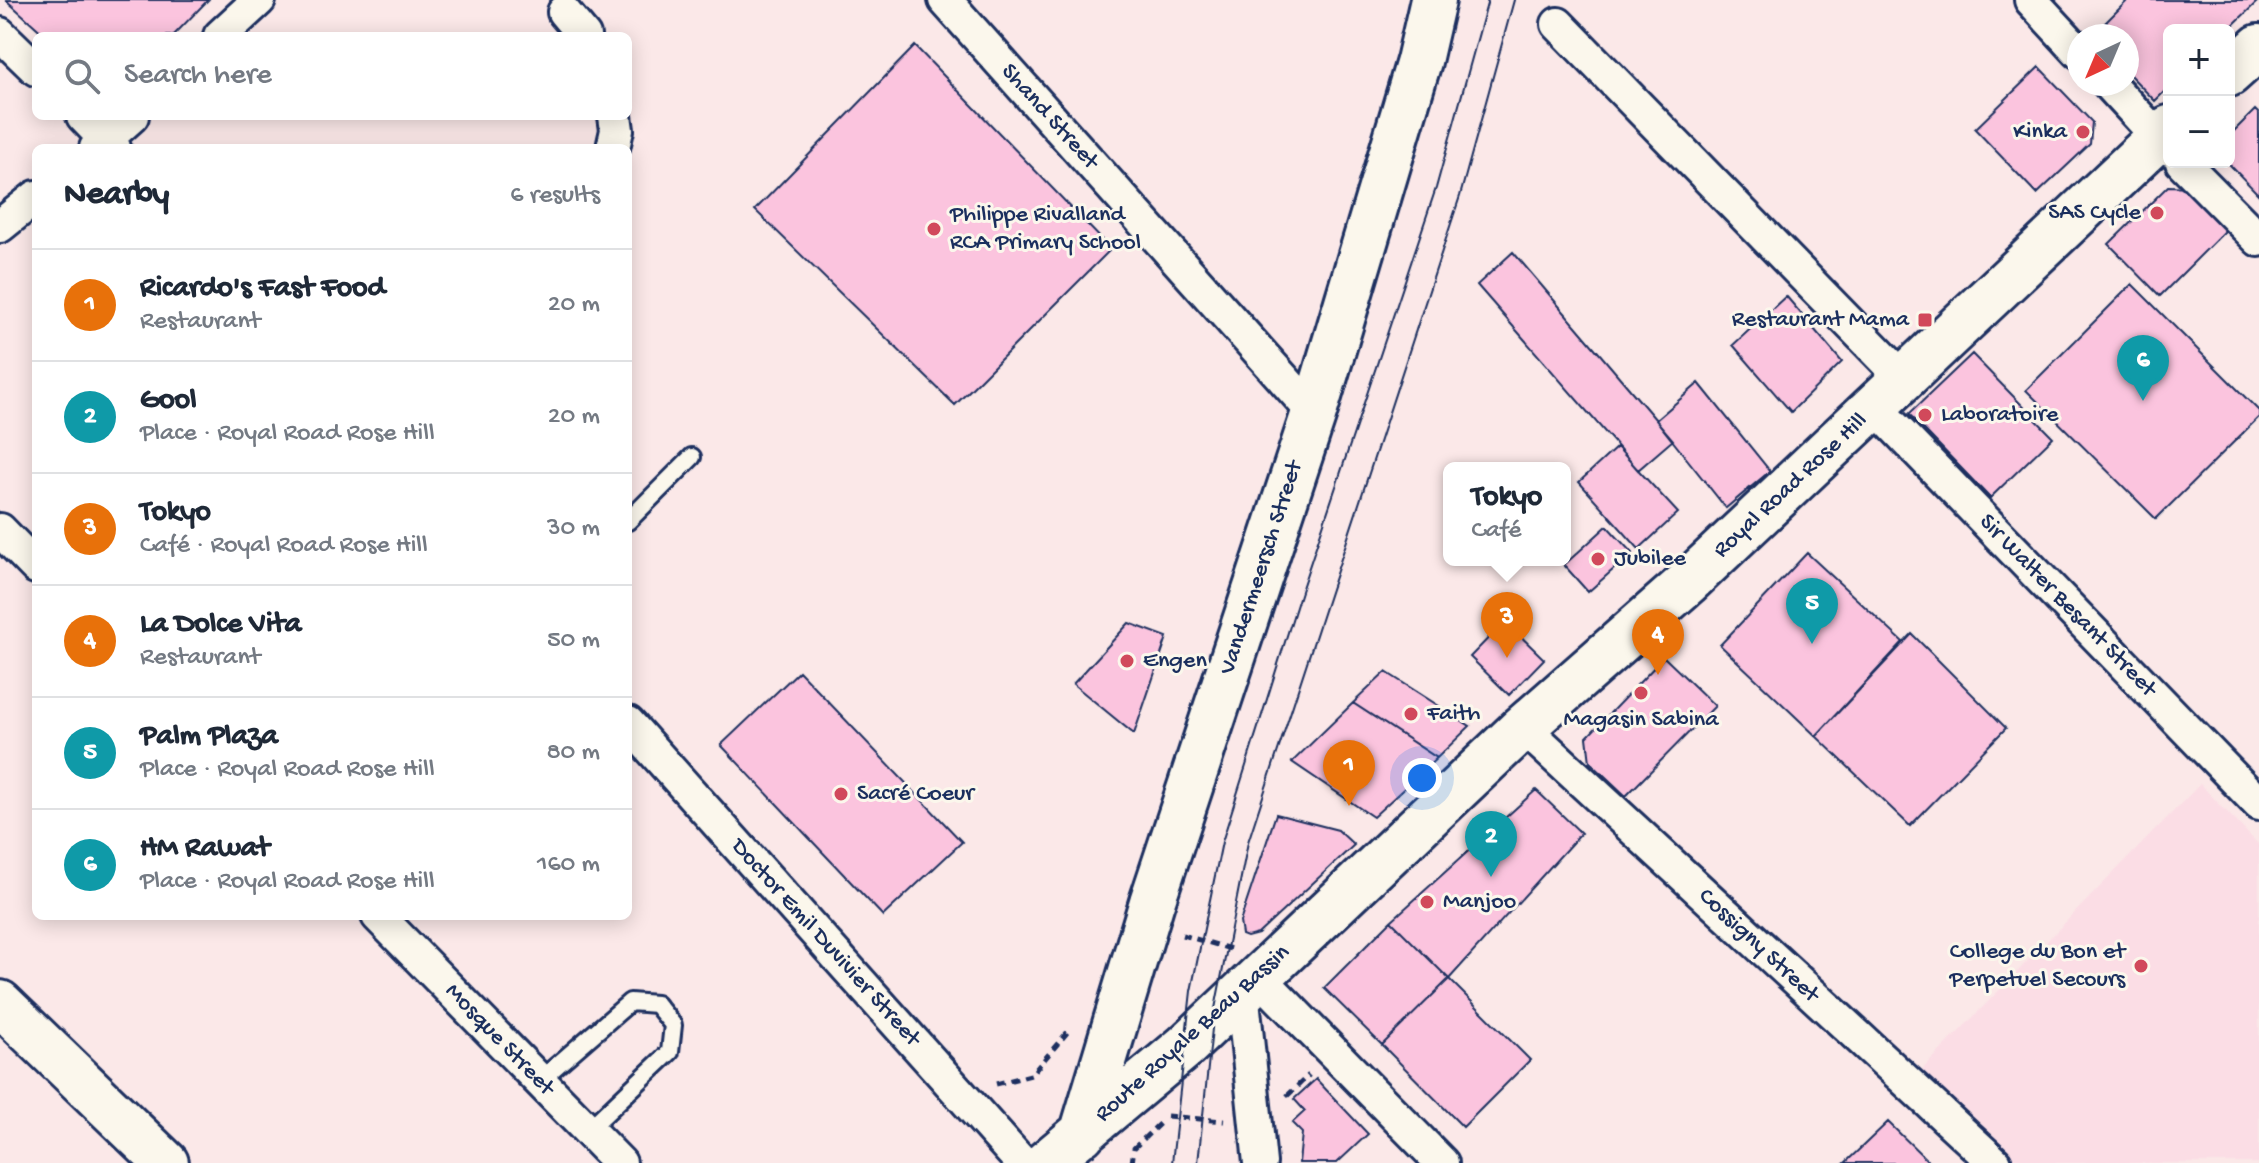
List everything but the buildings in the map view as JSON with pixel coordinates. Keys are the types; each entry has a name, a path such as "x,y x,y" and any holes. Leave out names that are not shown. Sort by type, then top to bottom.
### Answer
{"main road":[{"name":"Vandermeersch Street","path":"1082,1134 1152,902 1314,413 1419,61 1433,0"},
{"path":"2235,69 2259,47"},
{"name":"Royal Road Rose Hill","path":"1301,935 1523,727 1687,583 1889,393 2163,150"},
{"name":"Route Royale Beau Bassin","path":"1046,1163 1186,1046 1301,935"},
{"path":"0,1003 166,1163"}],"street":[{"path":"224,32 259,0"},
{"name":"Shand Street","path":"945,0 1314,413"},
{"path":"2031,0 2067,39"},
{"name":"Sir Walter Besant Street","path":"1558,24 2259,804"},
{"path":"0,34 32,65"},
{"path":"2121,96 2163,137"},
{"path":"86,120 105,144"},
{"path":"107,144 128,120"},
{"path":"613,144 615,120"},
{"path":"2192,168 2259,240"},
{"path":"0,226 32,200"},
{"path":"0,530 32,563"},
{"name":"Doctor Emil Duvivier Street","path":"632,727 1022,1163"},
{"name":"Cossigny Street","path":"1523,727 1995,1163"},
{"name":"Mosque Street","path":"382,920 620,1163"},
{"path":"1250,983 1260,1163"},
{"path":"1250,983 1442,1163"}],"lane":[{"path":"632,517 692,457"},
{"path":"539,1081 600,1024 630,1002 656,1004 673,1025 670,1052 588,1130"}],"shaded area":[{"name":"College du Bon et Perpetuel Secours","path":"2200,784 2259,845 2259,1163 1963,1163 1972,1152 1906,1086"}],"tram line":[{"path":"1172,1163 1191,991 1222,842 1301,591 1436,188 1488,0"},
{"path":"1198,1163 1213,1019 1248,842 1460,196 1514,0"}],"place":[{"name":"Kinka","path":"2083,132"},
{"name":"SAS Cycle","path":"2157,213"},
{"name":"Philippe Rivalland RCA Primary School","path":"934,229"},
{"name":"Restaurant Mama","path":"1925,320"},
{"name":"HM Rawat","path":"2143,401"},
{"name":"Laboratoire","path":"1925,415"},
{"name":"Jubilee","path":"1598,559"},
{"name":"Palm Plaza","path":"1812,644"},
{"name":"Tokyo","path":"1507,658"},
{"name":"Engen","path":"1127,661"},
{"name":"La Dolce Vita","path":"1658,675"},
{"name":"Magasin Sabina","path":"1641,693"},
{"name":"Faith","path":"1411,714"},
{"name":"Sacré Coeur","path":"841,794"},
{"name":"Ricardo's Fast Food","path":"1349,806"},
{"name":"Gool","path":"1491,877"},
{"name":"Manjoo","path":"1427,902"},
{"name":"College du Bon et Perpetuel Secours","path":"2141,966"}]}
